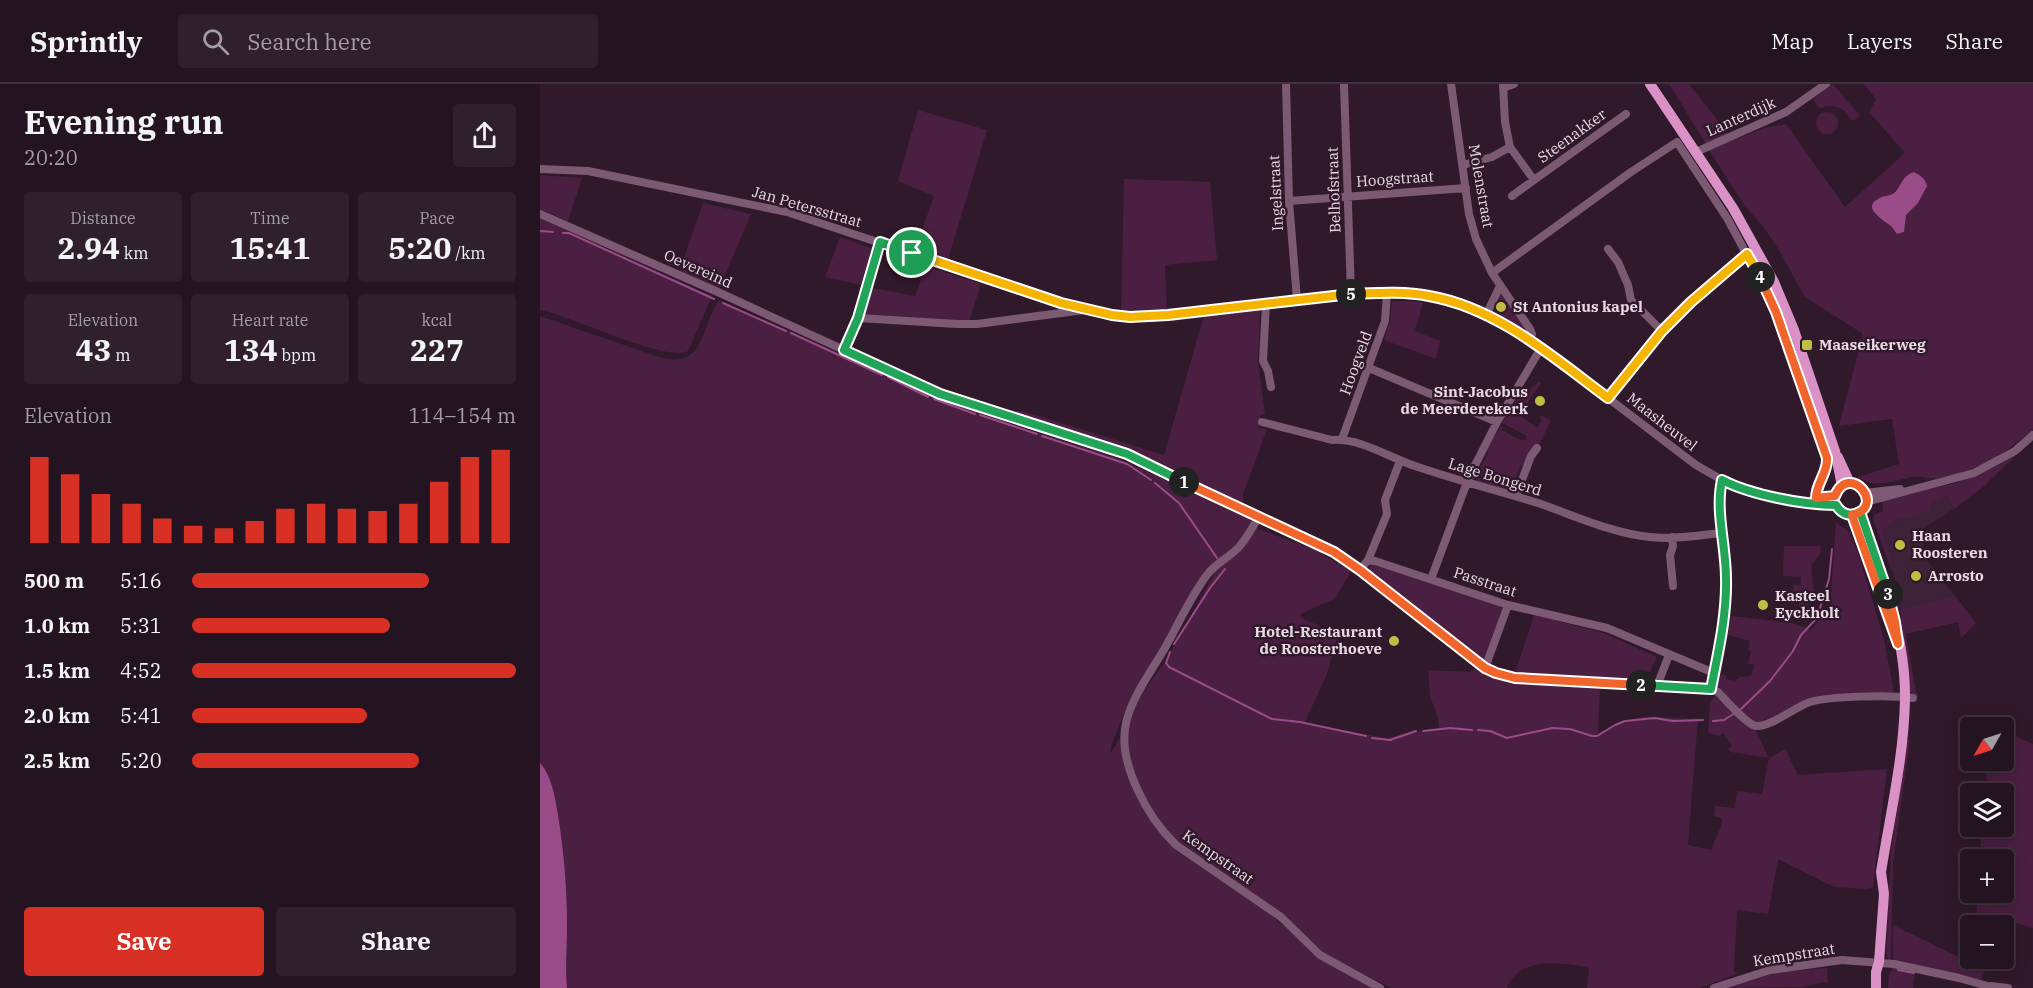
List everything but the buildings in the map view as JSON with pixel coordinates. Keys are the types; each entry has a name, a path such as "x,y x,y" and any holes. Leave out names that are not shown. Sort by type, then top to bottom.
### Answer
{"main road":[{"path":"1650,84 1738,217 1774,282 1794,330 1835,451 1837,469 1846,485"},
{"path":"1846,485 1858,485 1866,497 1856,514 1898,644 1904,677 1903,726 1887,840 1889,856 1884,894 1880,962 1881,988"},
{"path":"1846,485 1836,500 1842,513 1856,514"},
{"path":"1876,988 1876,972 1880,962"}],"street":[{"name":"Ingelstraat","path":"1286,84 1289,201 1297,300"},
{"name":"Belhofstraat","path":"1344,84 1351,294"},
{"name":"Molenstraat","path":"1451,84 1469,214 1476,239 1492,273 1530,329 1532,334 1529,340"},
{"name":"Steenakker","path":"1514,84 1503,86 1505,122 1510,147 1534,180"},
{"name":"Lanterdijk","path":"1696,152 1786,112 1826,84"},
{"name":"Steenakker","path":"1512,196 1626,114"},
{"path":"1492,273 1631,172 1677,142 1747,254 1776,312 1827,458 1827,466 1817,487 1816,501"},
{"path":"1463,165 1492,157 1510,147"},
{"name":"Jan Petersstraat","path":"540,170 588,171 775,210 880,242 1061,303 1112,315 1147,316 1351,294 1387,293 1428,296 1486,315"},
{"name":"Hoogstraat","path":"1289,201 1466,188"},
{"name":"Oevereind","path":"540,214 940,394 1127,454 1258,518"},
{"path":"844,350 858,318 880,242"},
{"path":"1608,249 1618,262 1628,285 1630,300 1662,331"},
{"path":"1608,398 1662,331 1691,302 1747,254"},
{"path":"1486,315 1500,286"},
{"name":"Hoogveld","path":"1341,439 1385,321 1387,293"},
{"path":"1266,303 1263,361 1268,371 1270,387"},
{"path":"858,318 967,324 1089,310"},
{"name":"Maasheuvel","path":"1486,315 1541,348 1696,465 1722,480 1766,495 1805,501 1836,500"},
{"path":"1431,579 1468,482 1497,422 1541,348"},
{"path":"1369,368 1497,422"},
{"name":"Lage Bongerd","path":"1262,422 1332,440 1341,439 1390,454 1400,461 1454,479 1516,496 1634,535 1658,538 1723,532"},
{"path":"1866,497 1953,480 1980,471 2015,451 2033,435"},
{"path":"1516,496 1531,456 1537,448"},
{"path":"1360,570 1368,560 1387,514 1385,500 1400,461"},
{"path":"1711,689 1722,630 1726,582 1719,498 1722,480"},
{"path":"1258,518 1334,552 1485,668 1496,673 1515,678 1711,689 1718,692 1751,725 1759,727 1773,722 1800,705 1820,700 1905,697"},
{"name":"Kempstraat","path":"1258,518 1239,548 1207,574 1136,698 1126,722 1124,742 1127,766 1139,793 1176,845 1281,918 1320,955 1380,988"},
{"path":"1672,537 1673,546 1670,555 1673,585"},
{"name":"Passtraat","path":"1368,560 1508,604 1607,628 1714,673"},
{"path":"1485,668 1508,604"},
{"path":"1657,686 1669,655"},
{"name":"Kempstraat","path":"1714,988 1764,971 1842,960 1880,962 1949,975 1992,987 2008,988"}],"shaded area":[{"path":"1669,84 1689,84 1729,135 1706,144"},
{"path":"1833,84 1860,116 1855,120 1851,120 1838,107 1819,108 1813,99"},
{"path":"1864,84 2033,84 2033,429 1990,461 1966,472 1940,478 1912,477 1891,482 1871,483 1858,477 1899,464 1892,419 1839,426 1863,334 1804,296 1779,250 1762,225 1745,206 1709,150 1764,128 1786,124 1845,207 1905,153 1869,112 1876,99","holes":["1899,186 1918,203 1906,215 1904,229 1897,234 1891,226 1874,214 1878,198 1890,196"]},
{"path":"918,110 987,130 947,263 914,252 934,196 898,181"},
{"path":"1823,112 1831,112 1838,119 1838,127 1831,134 1823,134 1816,127 1816,119"},
{"path":"1914,172 1925,181 1927,186 1918,203 1906,215 1904,232 1897,234 1876,214 1872,206 1880,198 1895,192 1905,178"},
{"path":"540,175 582,178 568,221 540,209"},
{"path":"1124,179 1210,182 1217,260 1165,265 1167,309 1121,311"},
{"path":"703,203 751,214 719,289 679,272"},
{"path":"540,218 712,296 688,351 677,353 640,345 540,310"},
{"path":"840,237 871,248 873,252 863,285 825,277"},
{"path":"926,266 981,284 969,322 860,316 868,287 915,296"},
{"path":"1500,295 1530,332 1529,335 1493,314 1497,306 1502,310 1504,307 1498,299"},
{"path":"719,300 933,395 1014,425 1115,457 1248,518 1252,522 1239,542 1207,569 1130,699 1112,743 1110,754 1121,736 1123,752 1154,823 1167,842 1270,914 1321,959 1373,988 567,988 565,972 567,927 562,841 540,988 540,316 659,357 674,359 686,357 694,352 700,344"},
{"path":"1392,301 1423,302 1415,331 1440,341 1436,359 1384,340 1390,321"},
{"path":"1260,309 1258,361 1265,414 1261,414 1258,428 1267,429 1242,497 1244,498 1242,504 1125,450 993,408 1026,412 1164,455 1204,315"},
{"path":"1539,382 1541,383 1519,415 1537,428 1542,415 1551,421 1533,454 1519,468 1514,482 1515,493 1476,481 1477,474 1488,453 1487,449 1501,426 1502,430 1518,439 1525,440 1527,436 1502,423 1515,401"},
{"path":"2016,455 1983,487 1954,509 1947,496 1930,504 1931,509 1913,517 1893,521 1883,531 1893,569 1891,570 1873,519 1874,515 1883,511 1882,500 1959,482 1995,467"},
{"path":"1947,496 1954,509 1921,530 1925,558 1955,596 1902,609 1883,531 1893,521 1913,517 1931,508 1929,504"},
{"path":"1836,522 1850,533 1859,556 1884,639 1894,692 1817,696 1753,723 1717,685 1719,674 1726,675 1726,679 1735,681 1740,677 1751,676 1754,665 1748,663 1751,651 1748,650 1750,641 1728,635 1731,616 1792,623 1811,630 1830,607"},
{"path":"1256,528 1313,549 1351,571 1335,599 1302,613 1300,617 1338,635 1327,674 1304,724 1387,738 1439,729 1438,718 1430,696 1428,670 1470,672 1477,667 1505,681 1600,688 1598,733 1633,719 1698,718 1688,845 1711,850 1722,818 1714,816 1715,806 1735,808 1737,791 1762,794 1769,758 1785,749 1798,775 1887,769 1873,887 1868,889 1834,887 1778,859 1768,914 1737,910 1734,971 1737,974 1700,988 1587,988 1589,967 1554,963 1531,966 1522,970 1513,977 1507,988 1391,988 1318,951 1284,918 1170,837 1131,772 1127,727 1140,696 1165,662 1219,567 1239,552"},
{"path":"1784,546 1821,546 1820,554 1811,565 1814,594 1801,617 1799,598 1794,594 1793,585 1801,585 1801,577 1783,576"},
{"path":"1371,564 1489,601 1503,609 1486,659 1482,660 1377,579 1368,569"},
{"path":"1895,585 1902,609 1955,596 1976,623 1961,638 1958,622 1906,634 1916,692 1919,695 1915,696 1910,691"},
{"path":"1534,615 1604,633 1657,657 1646,680 1642,682 1515,673"},
{"path":"1716,695 1755,729 1769,758 1731,752 1728,749 1732,745 1723,733 1719,736 1708,733 1710,702"},
{"path":"2014,735 2033,744 2033,928 2014,922 2014,915 1984,913 1984,915 1977,915 1977,903 2014,903 2014,849 1981,849 1981,837 2014,837 2014,783 1986,783 1987,771 2014,771"},
{"path":"1910,739 1893,863 1891,961 1886,952 1891,851 1907,740"},
{"path":"540,763 552,788 562,843 567,927 567,988 540,988"},
{"path":"1893,925 1960,958 1960,969 1986,969 1981,980 1893,962"},
{"path":"1893,966 1915,971 1913,988 1888,988"},
{"path":"1827,968 1828,983 1803,987 1721,988 1765,973"}],"waterway":[{"path":"540,231 553,232"},
{"path":"563,233 569,233 714,299"},
{"path":"723,303 786,331"},
{"path":"791,333 882,375"},
{"path":"888,377 928,397"},
{"path":"934,399 975,414"},
{"path":"980,415 1037,434"},
{"path":"1042,436 1127,464 1151,480"},
{"path":"1155,483 1179,503 1217,558"},
{"path":"1741,709 1770,681 1793,651 1801,635 1817,618 1829,579 1832,549"},
{"path":"1174,644 1225,569"},
{"path":"1170,652 1166,663 1169,667 1272,719 1300,722 1366,736"},
{"path":"1713,721 1724,720 1735,713"},
{"path":"1478,730 1490,731 1507,738 1552,728 1570,729 1597,736 1625,721 1655,718 1673,721 1703,720"},
{"path":"1423,731 1450,728 1472,730"},
{"path":"1372,738 1390,740 1416,731"},
{"path":"1898,970 1914,973"}],"place":[{"name":"St Antonius kapel","path":"1501,307"},
{"name":"Maaseikerweg","path":"1807,345"},
{"name":"Sint-Jacobus de Meerderekerk","path":"1540,401"},
{"name":"Haan Roosteren","path":"1900,545"},
{"name":"Arrosto","path":"1916,576"},
{"name":"Kasteel Eyckholt","path":"1763,605"},
{"name":"Hotel-Restaurant de Roosterhoeve","path":"1394,641"}],"route":[{"path":"912,253 880,242 858,318 844,350 940,394 1127,454 1334,552 1485,668 1496,673 1515,678 1711,689 1725,605 1726,555 1719,498 1722,480 1766,495 1836,505 1840,511 1847,514 1852,515 1854,515 1856,514 1860,512 1883,579 1895,622 1898,644 1852,515 1860,512 1864,507 1866,494 1861,487 1850,483 1842,486 1835,496 1816,498 1817,487 1827,466 1827,458 1776,312 1747,254 1691,302 1662,331 1608,398 1541,348 1494,319 1449,301 1428,296 1401,293 1351,294 1194,313 1130,317 1061,303 912,253"}]}
